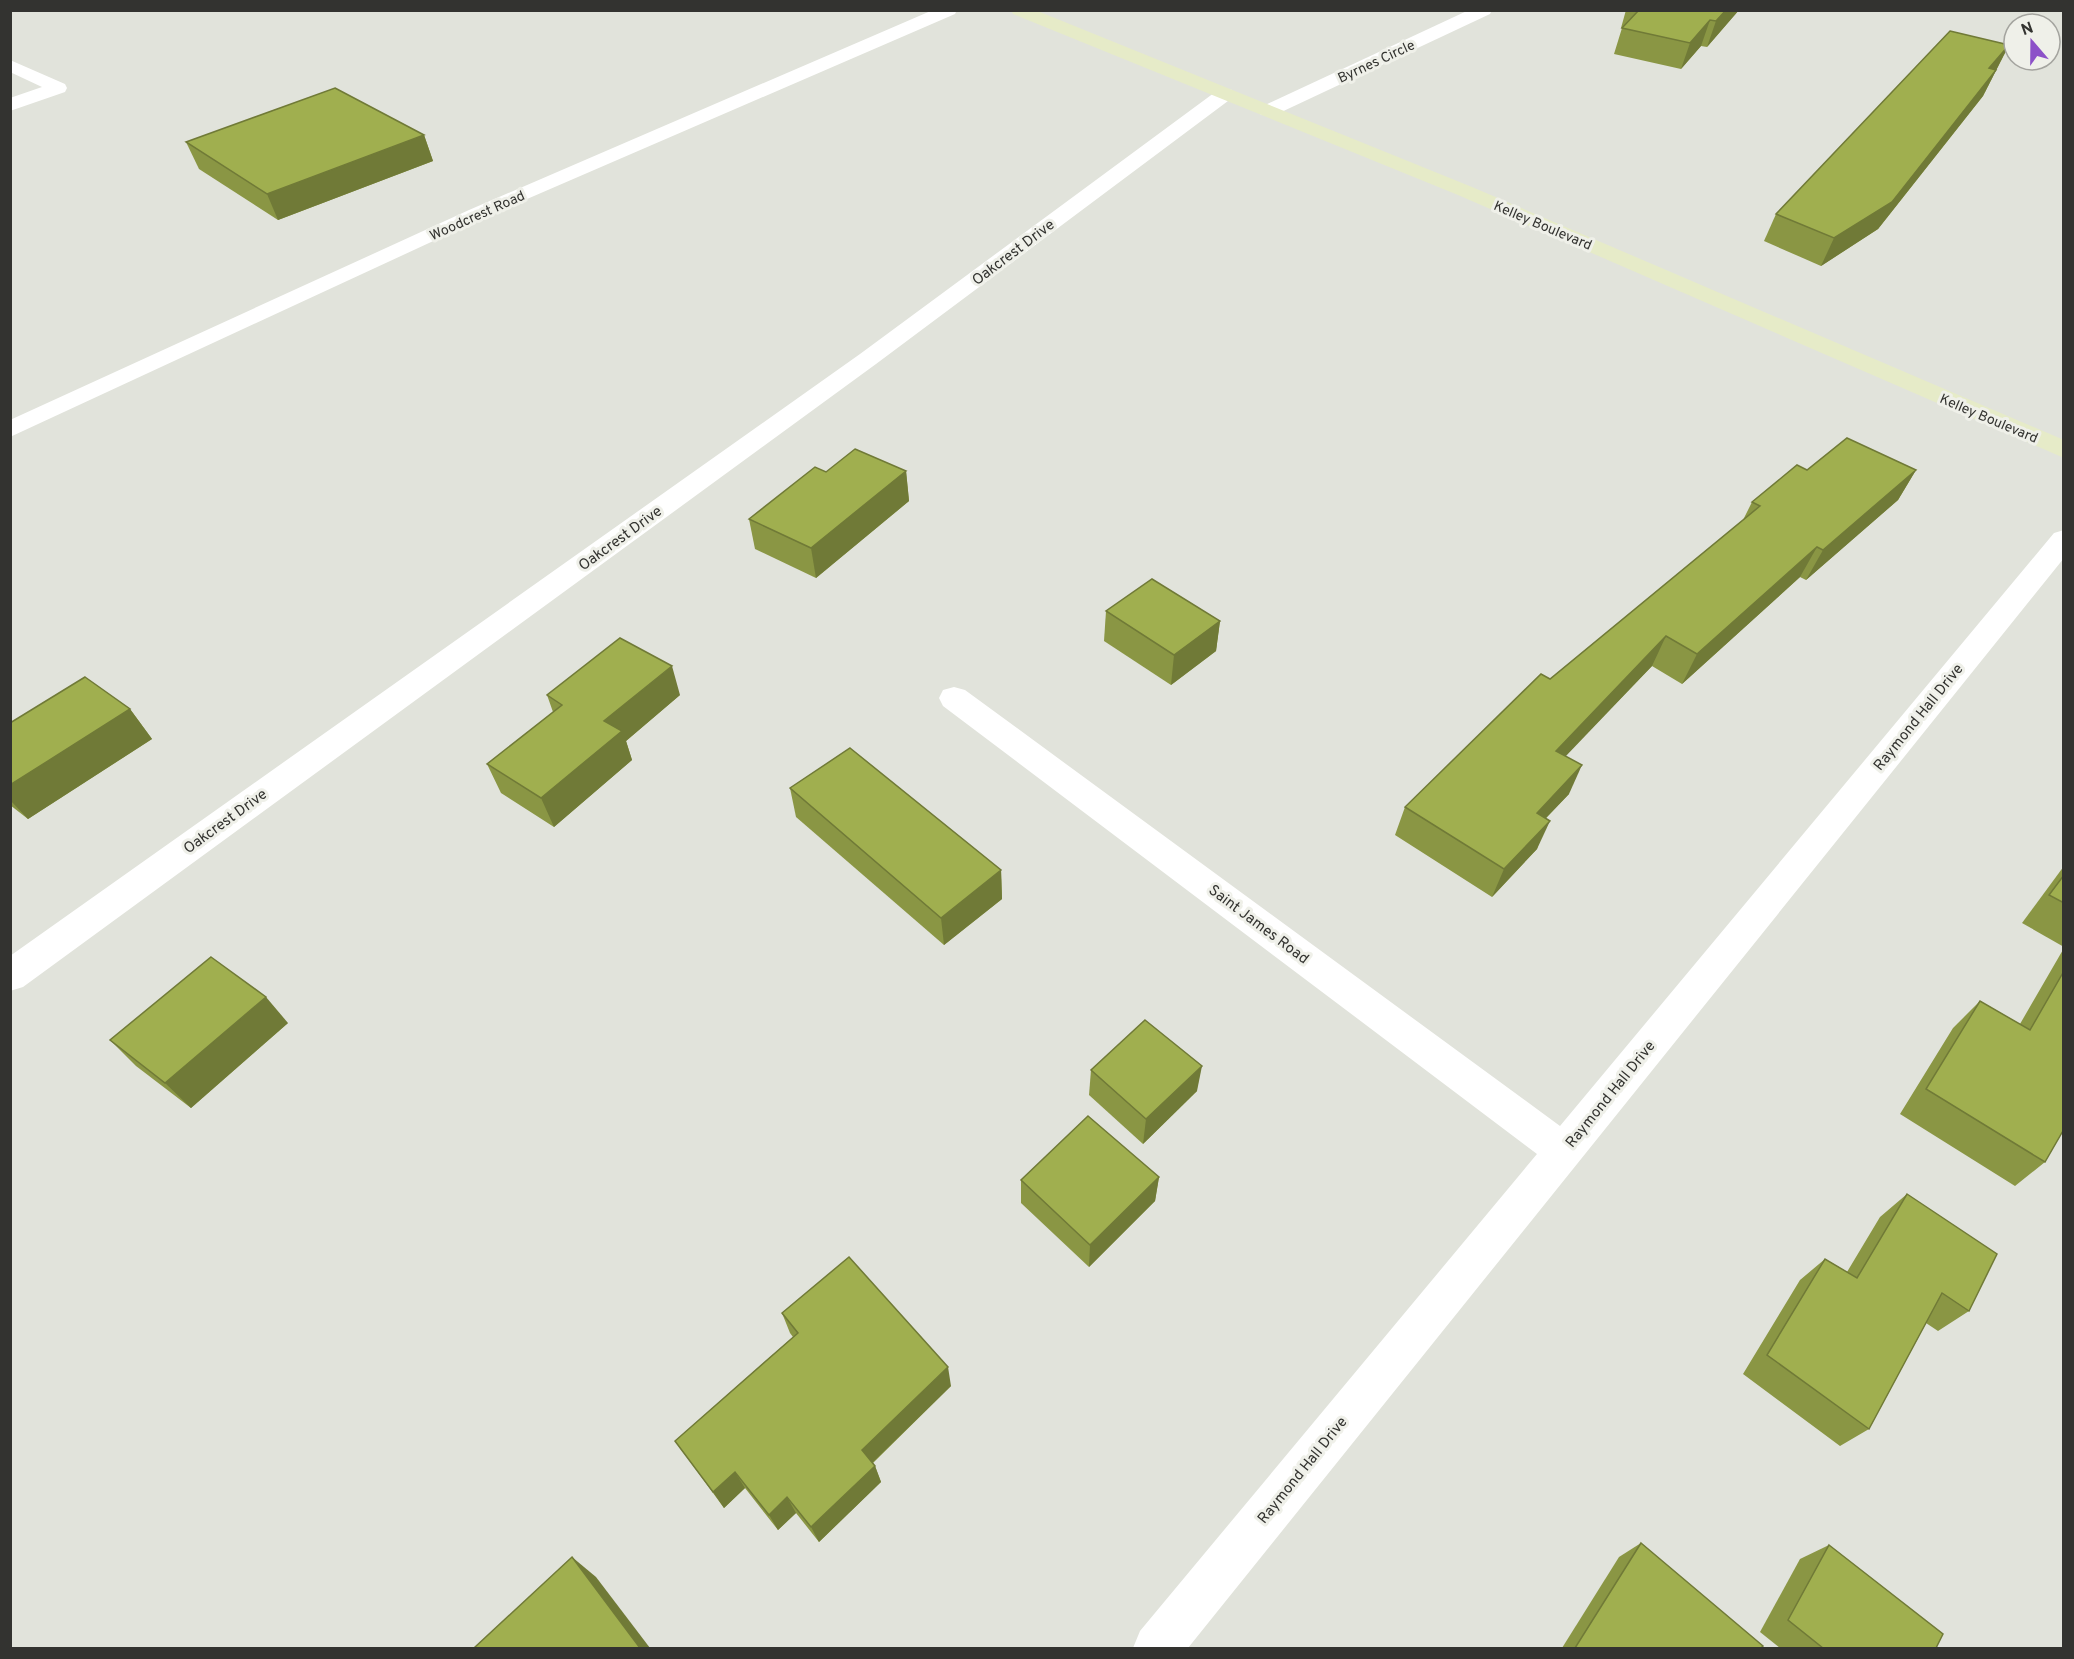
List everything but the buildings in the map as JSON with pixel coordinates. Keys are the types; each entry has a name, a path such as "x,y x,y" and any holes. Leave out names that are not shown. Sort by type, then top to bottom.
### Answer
{"main road":[{"name":"Kelley Boulevard","path":"1019,10 1465,192 2064,450"}],"street":[{"name":"Woodcrest Road","path":"10,430 476,214 949,10"},
{"name":"Byrnes Circle","path":"1268,111 1484,10"},
{"path":"10,65 58,88 10,105"},
{"name":"Oakcrest Drive","path":"10,976 868,359 1225,94"},
{"name":"Raymond Hall Drive","path":"1156,1648 2064,539"},
{"name":"Saint James Road","path":"954,698 1563,1151"}]}
